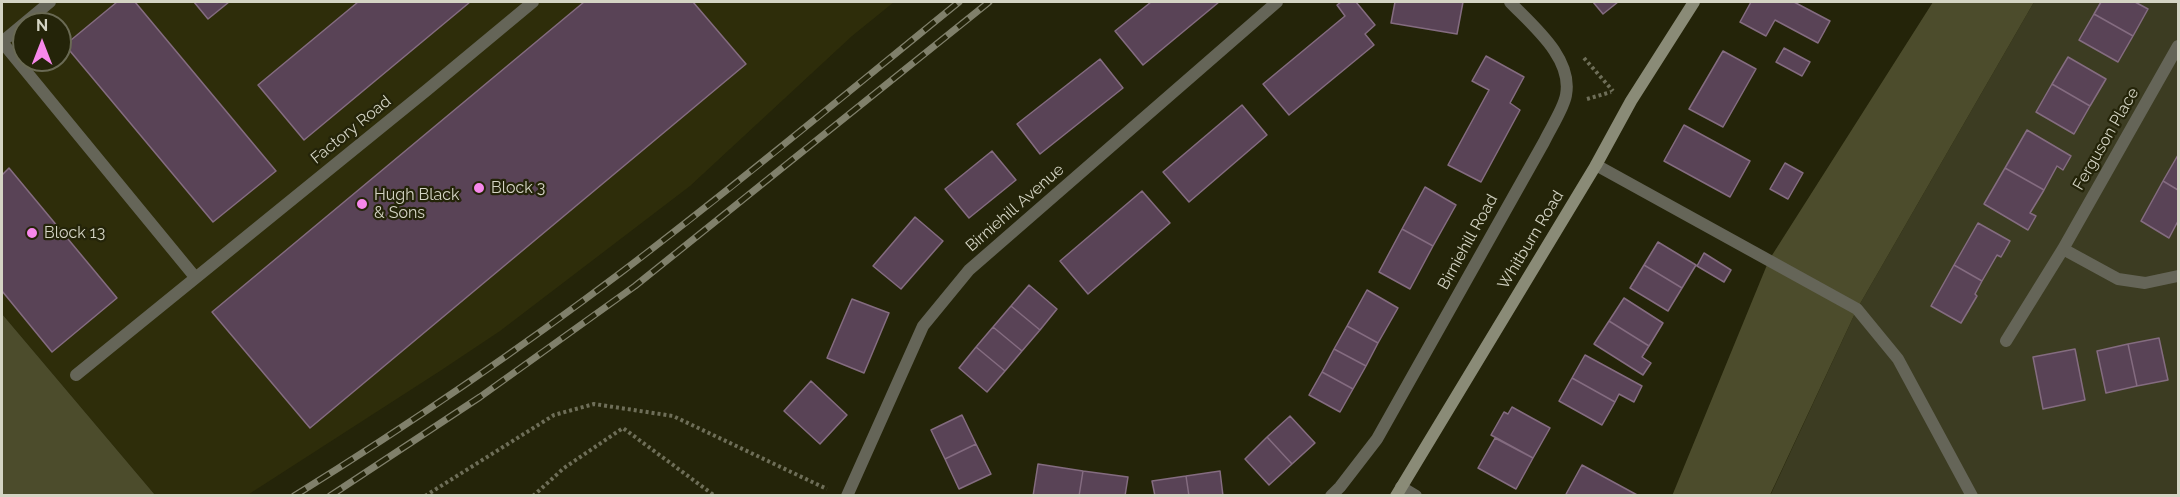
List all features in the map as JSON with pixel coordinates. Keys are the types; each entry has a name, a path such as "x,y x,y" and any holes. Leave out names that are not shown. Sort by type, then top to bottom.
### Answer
{"main road":[{"name":"Whitburn Road","path":"1398,491 1596,165 1631,101 1694,2"}],"street":[{"path":"50,2 2,42 195,277"},
{"name":"Birniehill Avenue","path":"846,495 923,326 969,270 1277,2"},
{"name":"Birniehill Road","path":"1331,495 1340,487 1377,439 1566,96 1566,72 1553,49 1510,2"},
{"name":"Factory Road","path":"76,375 427,90 526,4"},
{"name":"Ferguson Place","path":"2006,341 2063,249 2178,46"},
{"path":"1596,165 1857,309 1898,359 1972,495"},
{"path":"2063,249 2118,279 2145,283 2178,276"},
{"path":"1398,491 1416,495"}],"path":[{"path":"1553,49 1581,54 1613,91 1631,101"},
{"path":"425,495 554,415 594,404 673,416 830,490"},
{"path":"533,495 564,468 623,428 715,495"}],"shaded area":[{"path":"2,2 894,2 852,36 690,186 500,331 246,496 155,495 2,314"},
{"path":"1933,2 2034,2 1857,309 1770,495 1672,496 1769,260"},
{"path":"2034,2 2178,2 2178,495 1770,496 1857,309"},
{"path":"2,314 155,495 2,495"}],"building":[{"path":"117,2 135,2 276,171 213,222 72,53 72,39"},
{"path":"194,2 229,2 208,19"},
{"path":"358,2 470,2 304,140 258,85"},
{"name":"Block 3","path":"584,2 693,2 746,64 310,428 212,312"},
{"path":"1151,2 1219,2 1143,65 1115,31"},
{"path":"1341,2 1356,2 1375,25 1365,34 1374,45 1289,115 1263,84 1345,16 1337,5"},
{"path":"1395,2 1463,2 1457,34 1391,23"},
{"path":"1593,2 1618,2 1603,14"},
{"path":"1751,2 1794,2 1830,21 1818,43 1775,20 1766,36 1740,22"},
{"path":"2101,2 2135,2 2148,9 2133,36 2094,14"},
{"path":"2094,14 2133,36 2118,62 2079,40"},
{"path":"1784,48 1810,62 1802,76 1776,62"},
{"path":"1723,51 1756,69 1723,127 1689,109"},
{"path":"1486,56 1524,77 1510,103 1520,110 1481,182 1448,165 1489,90 1472,81"},
{"path":"2068,57 2106,79 2090,106 2052,84"},
{"path":"1100,59 1123,88 1040,154 1017,124"},
{"path":"2052,84 2090,106 2074,134 2036,112"},
{"path":"1242,105 1267,135 1189,202 1163,172"},
{"path":"1684,125 1750,161 1730,197 1664,161"},
{"path":"2027,130 2071,156 2063,170 2057,166 2044,190 2005,168"},
{"path":"992,151 1016,180 969,218 945,189"},
{"path":"2178,155 2178,190 2163,181"},
{"path":"1785,163 1803,173 1788,199 1770,189"},
{"name":"Block 13","path":"9,168 117,298 52,352 2,291 2,175"},
{"path":"2005,168 2044,190 2030,213 2036,216 2028,230 1984,204"},
{"path":"2163,181 2178,190 2178,221 2169,238 2141,221"},
{"path":"1425,187 1456,205 1433,246 1402,229"},
{"path":"1142,191 1170,223 1088,294 1060,261"},
{"path":"915,217 943,241 901,289 873,266"},
{"path":"1978,223 2010,241 2001,257 1997,255 1982,281 1954,265"},
{"path":"1402,229 1433,246 1410,289 1379,272"},
{"path":"1658,242 1696,265 1682,288 1644,265"},
{"path":"1704,253 1731,270 1724,282 1697,266"},
{"path":"1644,265 1682,288 1668,311 1630,288"},
{"path":"1954,265 1982,281 1975,294 1977,296 1961,323 1931,306"},
{"path":"1029,285 1057,309 1040,330 1011,306"},
{"path":"1367,290 1398,308 1378,343 1347,326"},
{"path":"1624,298 1663,323 1649,346 1609,321"},
{"path":"852,299 889,313 864,373 827,358"},
{"path":"1011,306 1040,330 1022,351 993,327"},
{"path":"1609,321 1649,346 1642,357 1651,363 1643,375 1594,344"},
{"path":"1347,326 1378,343 1366,366 1334,349"},
{"path":"993,327 1022,351 1005,371 976,347"},
{"path":"2159,338 2168,380 2137,386 2128,344"},
{"path":"2128,344 2137,386 2106,393 2097,351"},
{"path":"976,347 1005,371 987,392 959,368"},
{"path":"1334,349 1366,366 1353,389 1322,372"},
{"path":"2075,349 2085,400 2043,409 2033,357"},
{"path":"1585,355 1642,386 1634,402 1619,394 1615,402 1572,378"},
{"path":"1322,372 1353,389 1340,412 1309,395"},
{"path":"1572,378 1615,402 1602,425 1559,401"},
{"path":"811,381 847,415 820,444 784,411"},
{"path":"1512,407 1550,428 1533,458 1491,435 1504,412 1508,414"},
{"path":"962,415 976,444 945,459 931,430"},
{"path":"1290,416 1315,443 1292,464 1267,437"},
{"path":"1267,437 1292,464 1269,485 1245,459"},
{"path":"1495,438 1533,458 1516,489 1478,468"},
{"path":"976,444 991,474 959,489 945,459"},
{"path":"1038,464 1083,471 1079,496 1033,496"},
{"path":"1582,465 1639,496 1565,496"},
{"path":"1083,471 1128,477 1125,496 1079,496"},
{"path":"1220,471 1223,496 1189,496 1186,476"},
{"path":"1186,476 1189,496 1155,496 1152,481"}],"railway":[{"path":"294,496 461,387 583,301 708,205 959,2"},
{"path":"330,496 480,397 635,286 989,2"}],"place":[{"name":"Block 3","path":"479,188"},
{"name":"Hugh Black & Sons","path":"362,204"},
{"name":"Block 13","path":"32,233"}]}
